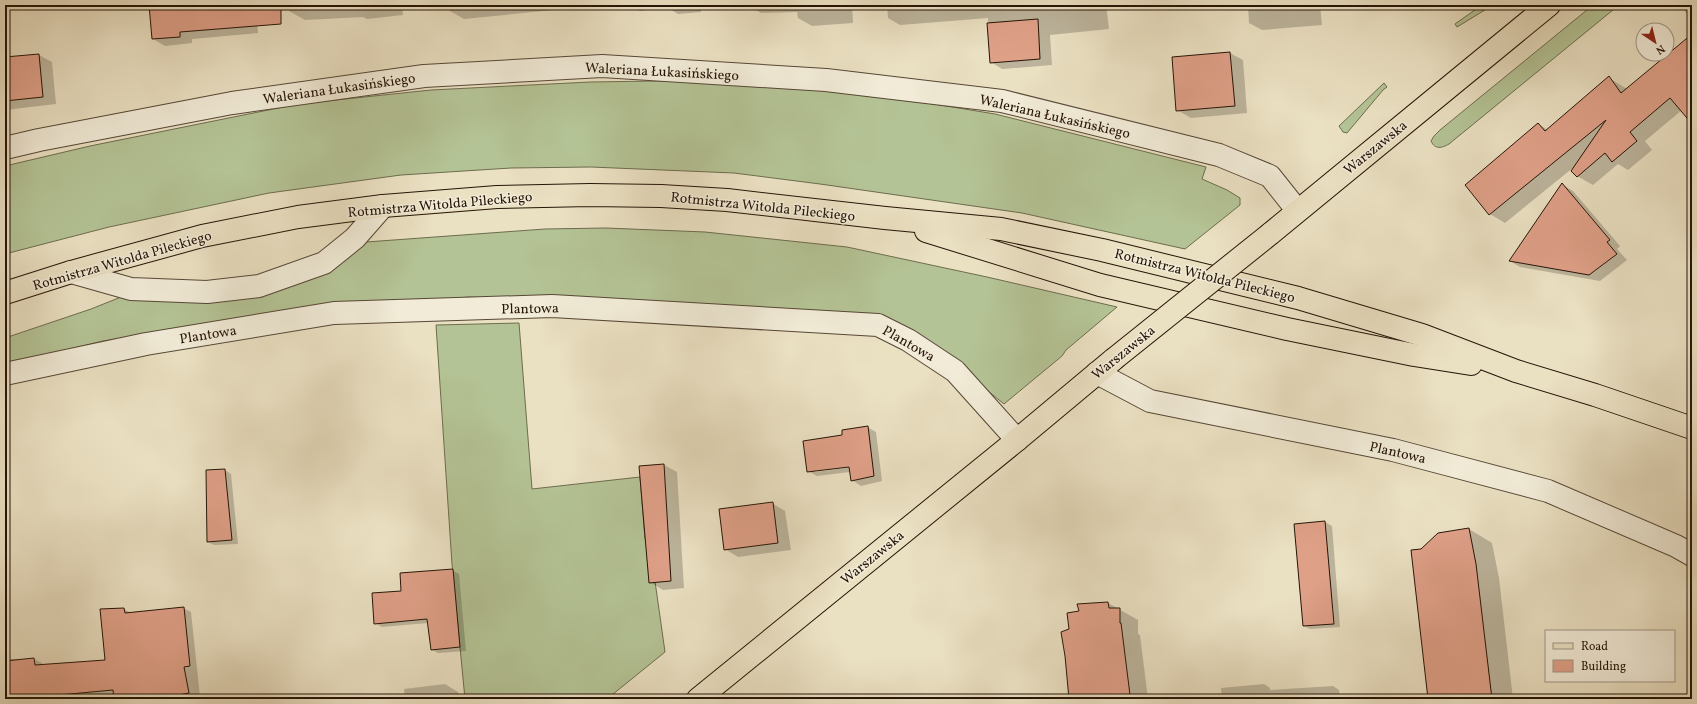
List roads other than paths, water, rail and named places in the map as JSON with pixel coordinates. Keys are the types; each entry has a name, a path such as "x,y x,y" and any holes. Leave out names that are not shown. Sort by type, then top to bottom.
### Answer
{"main road":[{"name":"Warszawska","path":"698,699 1550,5"},
{"name":"Rotmistrza Witolda Pileckiego","path":"5,293 71,272 202,236 298,217 383,206 497,197 590,195 653,196 727,200 885,218 1001,229 1102,250 1214,276 1298,298 1422,335 1516,371 1595,395 1692,428"},
{"name":"Rotmistrza Witolda Pileckiego","path":"885,218 1100,285 1302,332 1414,355 1516,371"}],"street":[{"name":"Waleriana Łukasińskiego","path":"5,148 38,140 232,103 424,76 602,66 826,80 1002,101 1220,155 1270,176 1297,210"},
{"path":"71,272 132,289 206,292 258,286 324,263 355,238 383,206"},
{"name":"Plantowa","path":"5,374 146,344 334,313 552,306 878,325 908,340 955,371 1017,440"},
{"name":"Plantowa","path":"1097,373 1150,401 1393,450 1548,491 1676,546 1692,555"}]}
